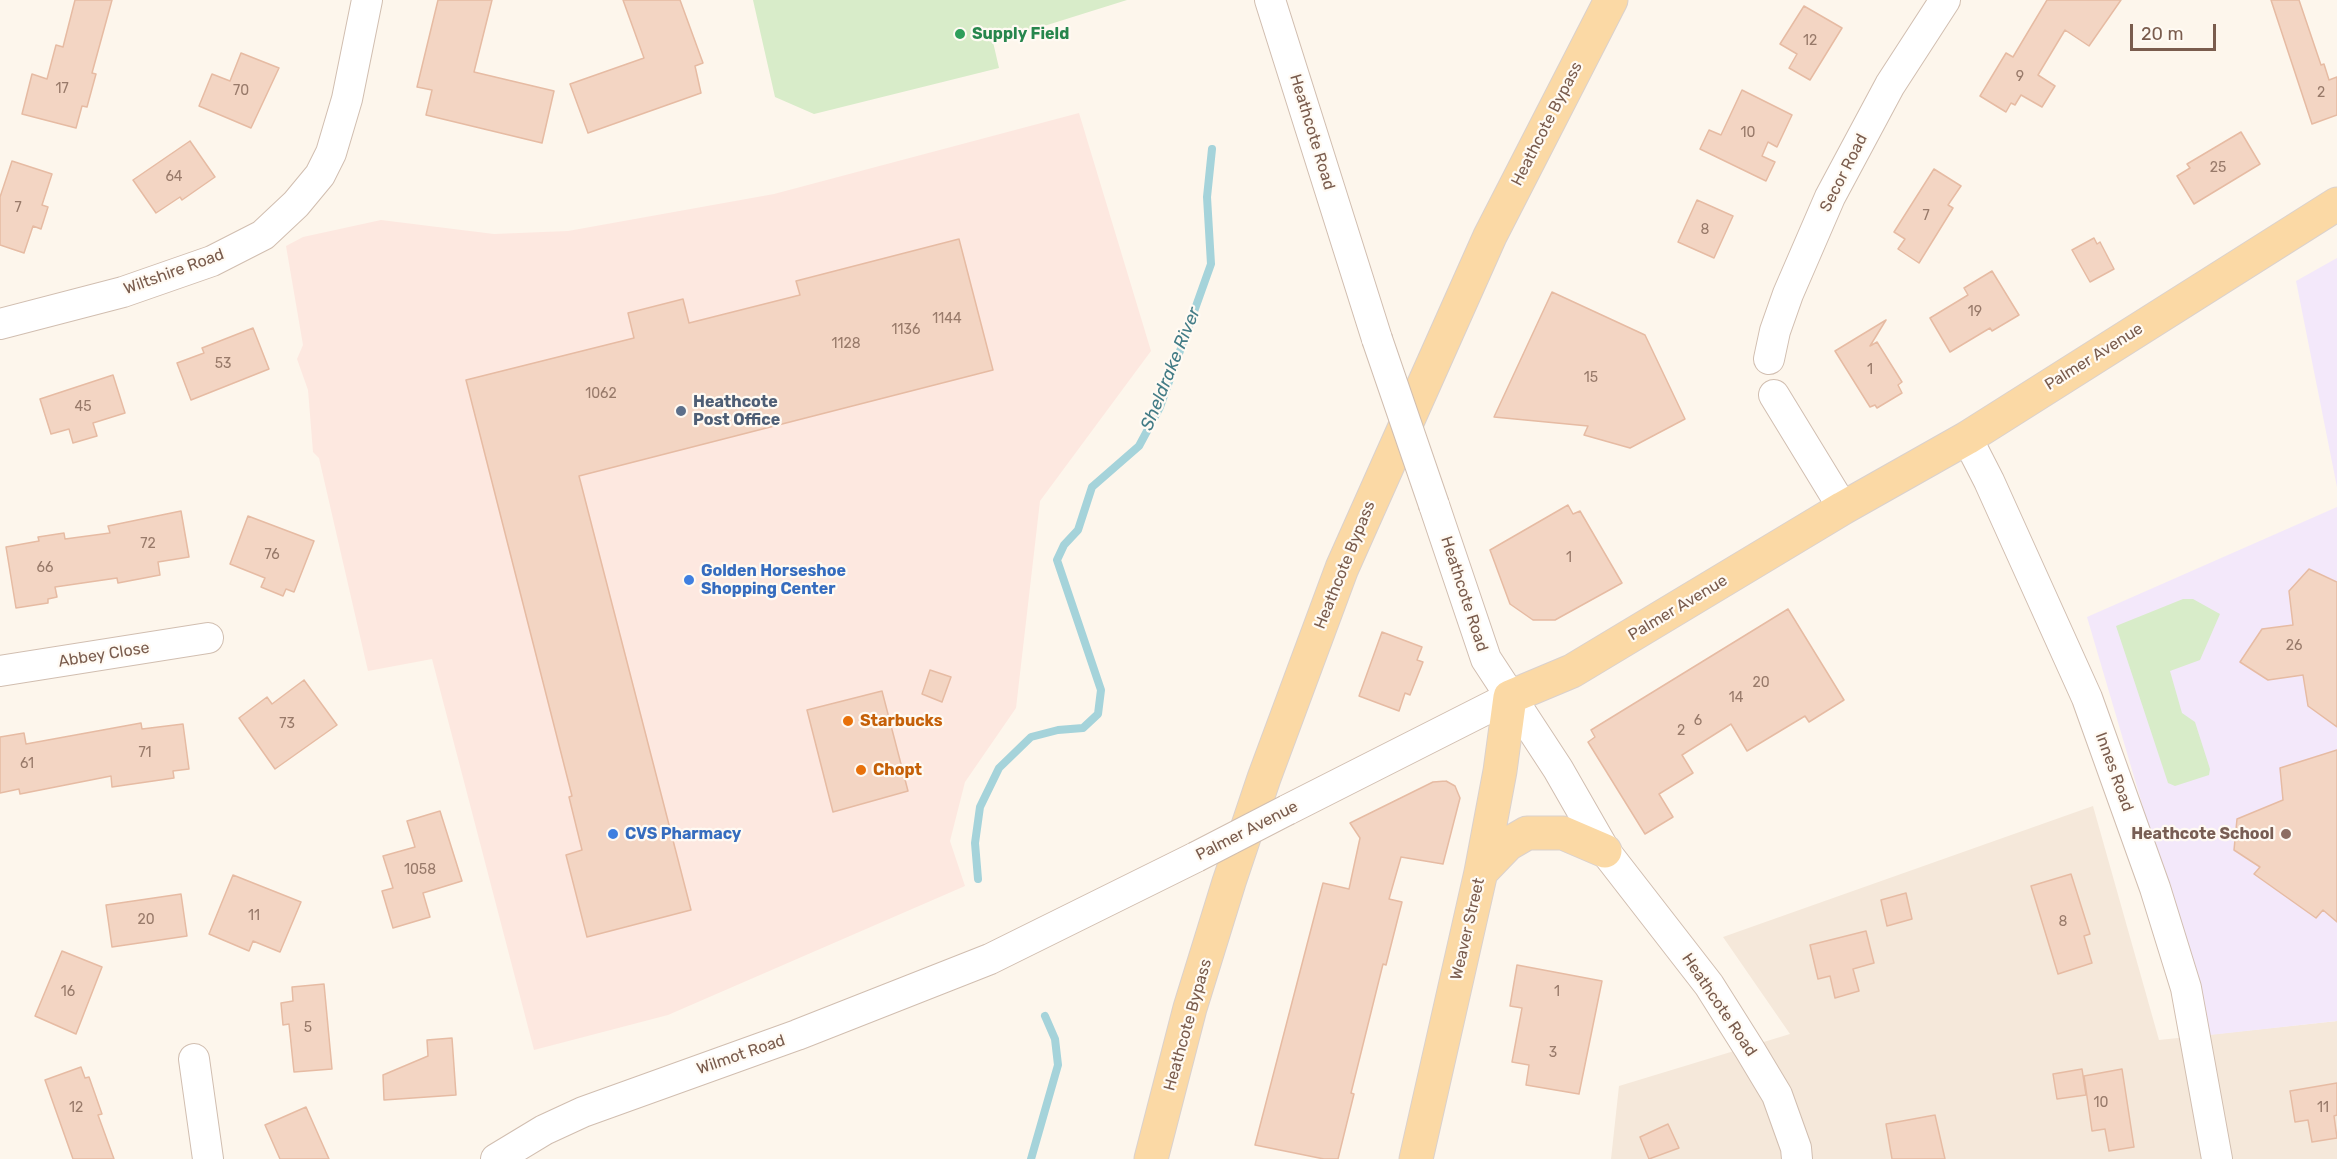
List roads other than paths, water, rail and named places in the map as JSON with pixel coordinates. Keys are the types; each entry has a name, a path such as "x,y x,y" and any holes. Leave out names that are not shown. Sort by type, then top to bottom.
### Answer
{"main road":[{"name":"Heathcote Bypass","path":"1152,1159 1190,1008 1229,882 1264,778 1342,568 1490,236 1611,0"},
{"name":"Palmer Avenue","path":"1510,697 1572,670 1843,508 1967,438 2337,204"},
{"name":"Weaver Street","path":"1416,1159 1481,872 1500,771 1510,697"},
{"path":"1481,872 1508,844 1527,833 1563,833 1605,851"}],"street":[{"name":"Wiltshire Road","path":"0,324 123,292 212,261 262,235 296,204 320,175 331,153 347,99 367,0"},
{"name":"Heathcote Road","path":"1270,0 1377,339 1486,659 1558,770 1605,851 1709,985 1750,1050 1777,1095 1796,1149 1797,1159"},
{"name":"Secor Road","path":"1769,359 1775,331 1788,294 1830,197 1890,85 1945,0"},
{"path":"1774,395 1843,508"},
{"name":"Innes Road","path":"1967,438 1989,481 2087,698 2155,888 2186,988 2217,1159"},
{"name":"Abbey Close","path":"0,671 208,638"},
{"name":"Palmer Avenue","path":"990,959 1510,697"},
{"name":"Wilmot Road","path":"496,1159 544,1130 583,1112 796,1035 990,959"},
{"path":"194,1059 208,1159"}],"waterway":[{"name":"Sheldrake River","path":"978,879 975,843 980,807 999,768 1031,737 1058,730 1083,728 1098,714 1101,690 1057,560 1064,545 1078,530 1092,487 1139,446 1160,407 1211,264 1207,197 1212,149"},
{"name":"Sheldrake River","path":"1031,1159 1058,1065 1055,1039 1045,1016"}],"place":[{"name":"Supply Field","path":"960,34"},
{"name":"Heathcote Post Office","path":"681,411"},
{"name":"Golden Horseshoe Shopping Center","path":"689,580"},
{"name":"Starbucks","path":"848,721"},
{"name":"Chopt","path":"861,770"},
{"name":"CVS Pharmacy","path":"613,834"},
{"name":"Heathcote School","path":"2286,834"}]}
